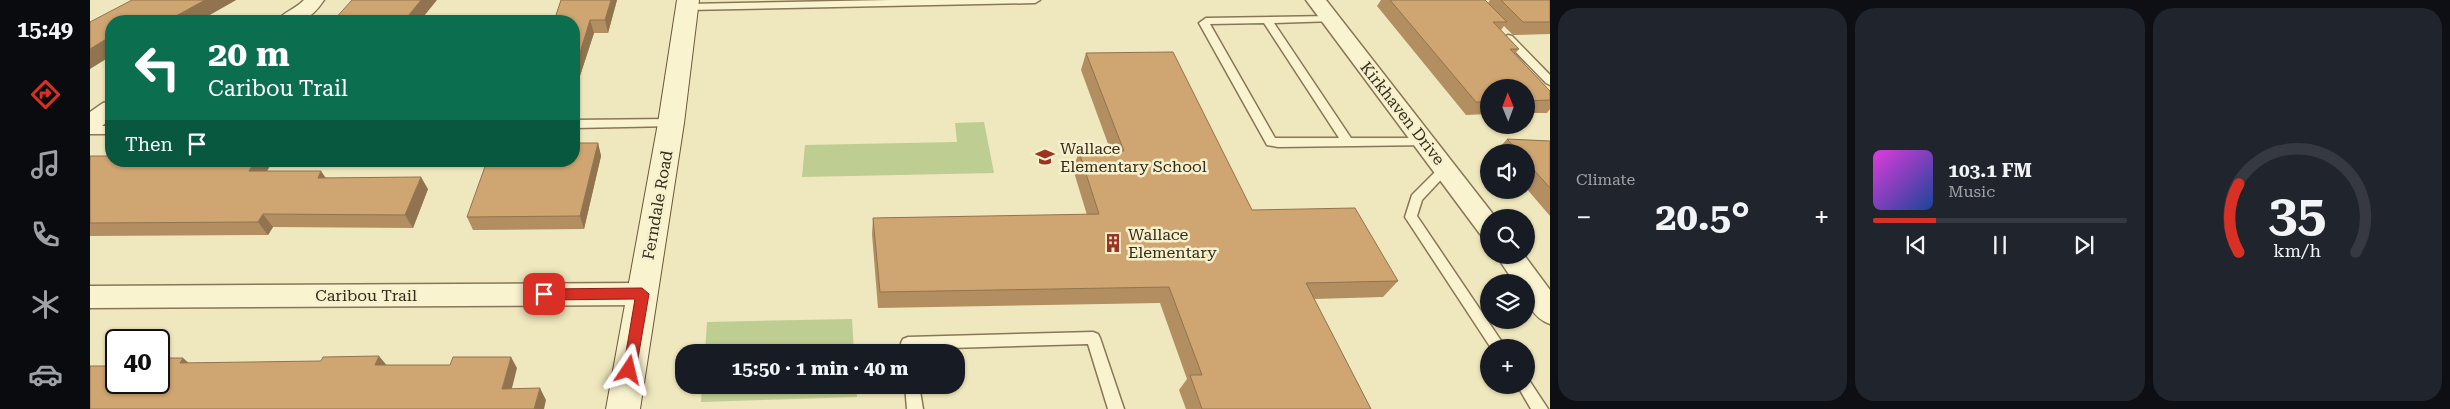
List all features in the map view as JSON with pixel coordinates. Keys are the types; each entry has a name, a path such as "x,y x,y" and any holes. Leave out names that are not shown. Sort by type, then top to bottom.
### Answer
{"street":[{"path":"298,15 304,12 314,0"},
{"name":"Kirkhaven Drive","path":"1316,0 1480,215"},
{"name":"Ferndale Road","path":"623,409 671,123 687,3"},
{"path":"90,123 105,112"},
{"path":"1515,264 1550,312"},
{"name":"Caribou Trail","path":"90,297 642,294"}],"lane":[{"path":"687,3 1035,0"},
{"path":"1267,20 1348,142"},
{"path":"1331,20 1206,21 1204,23 1271,142 1426,142"},
{"path":"1497,27 1550,82"},
{"path":"580,124 671,123"},
{"path":"90,130 105,130"},
{"path":"1446,168 1416,198 1411,217 1493,339"},
{"path":"908,344 1093,338 1116,409"},
{"path":"913,394 915,409"},
{"path":"1530,394 1540,409"}],"green space":[{"path":"984,122 994,173 802,177 805,145 957,142 955,123"},
{"path":"852,319 854,344 706,344 707,322"},
{"path":"701,394 857,394 857,397 701,402"}],"building":[{"path":"132,0 205,0 178,15 105,15 105,40 90,49 90,22"},
{"path":"352,0 421,0 409,15 338,15"},
{"path":"561,0 611,0 605,20 590,20 580,52 580,15 556,15"},
{"path":"1390,0 1485,0 1507,22 1493,22 1519,49 1510,49 1550,91 1550,100 1535,101 1535,79 1480,79 1480,102 1476,102"},
{"path":"1501,0 1550,0 1550,22 1523,22"},
{"name":"Wallace Elementary","path":"1173,52 1252,210 1355,208 1398,281 1306,283 1371,409 1202,409 1190,375 1202,375 1169,287 880,292 873,218 1099,214 1079,152 1124,151 1086,53"},
{"path":"1507,139 1550,141 1550,188 1535,171 1535,144 1512,144"},
{"path":"580,143 598,143 580,216 467,217 485,167 580,167"},
{"path":"90,156 105,156 105,167 251,167 249,171 321,171 318,178 421,177 405,215 263,214 258,222 90,223"},
{"path":"379,356 375,365 450,365 453,357 511,357 502,389 540,388 534,409 90,409 90,366 105,366 105,394 170,394 170,358 183,358 180,363 321,361 323,357"}],"place":[{"name":"Wallace Elementary School","path":"1045,157"},
{"name":"Wallace Elementary","path":"1113,243"}],"route":[{"path":"544,294 642,294 629,370"}]}
